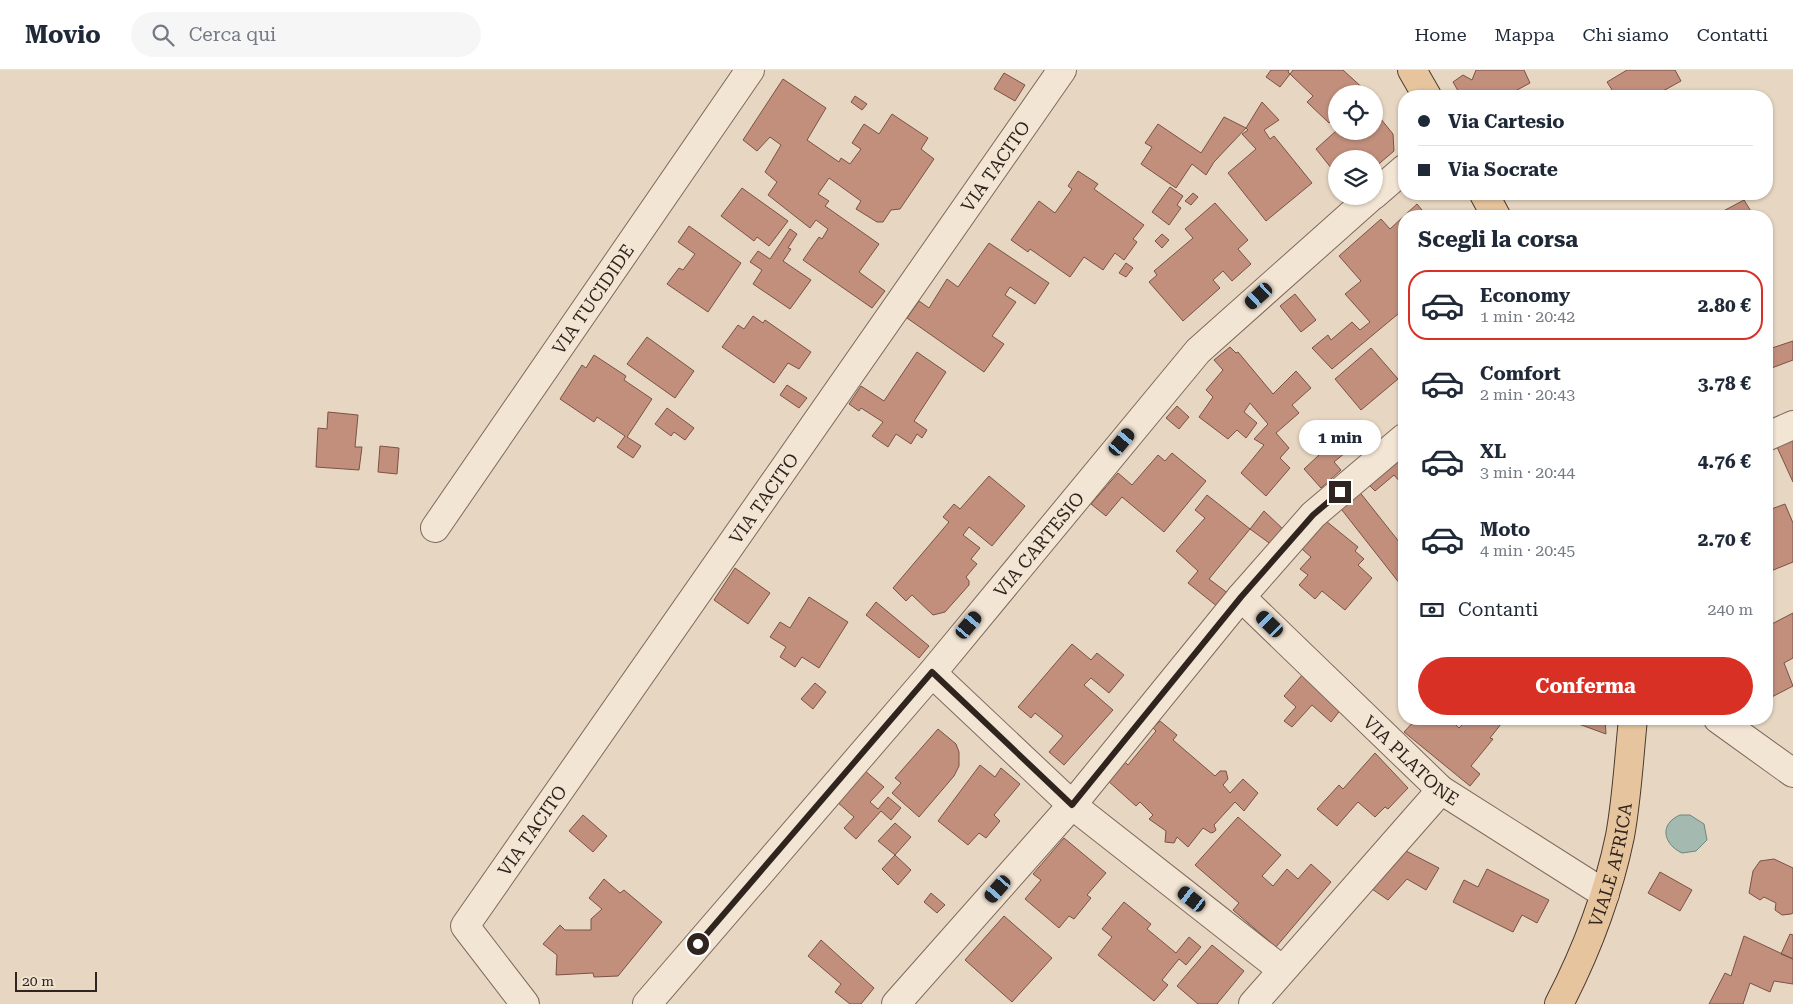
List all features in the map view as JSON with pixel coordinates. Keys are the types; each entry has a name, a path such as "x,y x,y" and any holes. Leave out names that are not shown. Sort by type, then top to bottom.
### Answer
{"main road":[{"path":"1412,70 1424,90"},
{"name":"VIALE AFRICA","path":"1559,1004 1577,970 1605,894 1620,836 1632,725"}],"street":[{"name":"VIA TUCIDIDE","path":"435,528 750,70"},
{"name":"VIA TACITO","path":"525,1004 465,926 1062,70"},
{"name":"VIA CARTESIO","path":"1383,187 1398,173"},
{"name":"VIA CARTESIO","path":"647,1004 932,672 1198,351 1363,205"},
{"path":"1773,434 1793,426"},
{"path":"896,1004 1072,805 1241,597 1313,515 1398,443"},
{"name":"VIA PLATONE","path":"1241,597 1440,790 1605,894"},
{"path":"932,672 1072,805 1281,969"},
{"path":"1726,725 1793,773"},
{"path":"1253,1004 1281,969 1440,790"}],"shaded area":[{"path":"1680,815 1690,815 1704,824 1707,840 1696,851 1682,853 1671,845 1667,839 1666,829 1669,823"}],"building":[{"path":"1271,70 1289,70 1290,74 1280,87 1266,77"},
{"path":"1293,70 1343,70 1359,85 1328,85 1328,122 1307,102 1313,96 1290,74"},
{"path":"1476,70 1524,70 1530,83 1517,90 1458,90 1453,82 1463,75 1472,80"},
{"path":"1627,70 1675,70 1681,81 1665,90 1612,90 1607,82"},
{"path":"1004,73 1025,85 1015,101 994,89"},
{"path":"783,79 826,108 807,140 839,162 841,158 850,164 861,149 852,143 864,124 879,134 892,114 928,138 921,149 934,159 900,209 891,210 883,222 877,222 856,209 861,201 829,178 818,194 829,201 825,206 879,244 859,272 885,291 872,308 803,260 819,237 822,239 828,229 816,220 810,228 768,195 777,182 765,172 781,145 770,137 757,151 743,140"},
{"path":"855,96 867,104 862,110 851,102"},
{"path":"1262,102 1279,120 1264,130 1270,139 1274,136 1312,183 1266,221 1228,173 1256,149 1242,134 1248,130 1246,128"},
{"path":"1224,117 1246,128 1214,162 1206,175 1192,164 1176,188 1141,164 1152,147 1145,143 1158,124 1201,153"},
{"path":"1383,122 1393,134 1394,151 1383,160 1383,150 1328,150 1328,164 1316,149 1328,138 1328,140 1383,140"},
{"path":"1078,171 1098,184 1094,189 1144,225 1133,239 1137,242 1124,260 1115,253 1103,270 1084,257 1070,277 1030,249 1028,252 1011,240 1039,201 1055,213 1072,189 1068,186"},
{"path":"1170,187 1183,196 1177,205 1181,208 1169,225 1152,212"},
{"path":"742,188 788,221 769,246 757,237 754,241 721,216"},
{"path":"1193,193 1198,197 1191,205 1185,201"},
{"path":"1744,200 1750,210 1725,210"},
{"path":"1215,203 1248,240 1238,249 1251,264 1232,281 1223,271 1213,280 1220,288 1183,321 1149,282 1157,275 1154,271 1193,238 1185,229"},
{"path":"1417,204 1422,210 1410,210"},
{"path":"1381,219 1390,229 1398,222 1398,314 1332,369 1312,348 1328,335 1331,340 1352,322 1360,330 1370,322 1345,294 1361,281 1339,256"},
{"path":"689,226 741,263 708,312 667,284 679,268 683,270 695,254 678,242"},
{"path":"790,229 797,234 788,248 791,249 783,261 811,280 790,309 753,284 762,270 750,262 758,251 770,259"},
{"path":"1162,234 1169,240 1162,248 1155,241"},
{"path":"989,243 1049,283 1035,304 1010,287 1005,295 1016,302 992,336 1004,344 984,372 907,318 919,301 929,308 947,279 958,287"},
{"path":"1126,263 1133,268 1126,277 1119,273"},
{"path":"1295,294 1316,320 1301,332 1280,306"},
{"path":"753,316 763,323 765,320 811,352 799,369 788,363 774,383 722,347 738,325 744,329"},
{"path":"647,337 694,371 675,398 627,364"},
{"path":"1793,341 1793,360 1773,368 1773,348"},
{"path":"1230,347 1236,353 1238,352 1273,394 1296,371 1311,388 1292,405 1299,413 1276,433 1289,448 1280,458 1290,468 1266,496 1241,473 1264,445 1254,439 1268,424 1250,403 1244,412 1257,423 1246,438 1237,430 1228,439 1199,417 1213,397 1206,390 1223,370 1214,360"},
{"path":"1371,348 1398,379 1361,410 1335,379"},
{"path":"917,352 946,372 914,421 927,430 922,438 917,434 911,444 896,434 888,447 872,436 883,422 861,408 859,411 849,404 861,386 884,401"},
{"path":"594,355 626,376 624,380 652,399 627,437 641,446 633,458 617,447 625,436 597,417 594,422 560,399 582,365 586,368"},
{"path":"787,385 807,398 799,408 780,395"},
{"path":"1177,406 1189,417 1179,429 1166,418"},
{"path":"667,408 694,428 685,440 674,432 671,436 655,424"},
{"path":"328,412 358,415 355,447 362,447 359,470 316,467 318,428 327,429"},
{"path":"1793,440 1793,482 1777,447"},
{"path":"1334,441 1345,453 1334,462 1341,470 1321,488 1304,469"},
{"path":"380,446 399,448 397,474 378,472"},
{"path":"1172,453 1206,481 1164,532 1122,497 1106,516 1091,504 1118,473 1132,485 1158,455 1165,461"},
{"path":"1398,456 1398,480 1394,475 1375,491 1367,483"},
{"path":"989,476 1025,506 992,546 969,527 963,535 980,548 971,559 977,564 966,577 969,585 945,612 933,615 912,595 906,601 893,588 949,522 943,517 954,504 960,509"},
{"path":"1358,490 1398,540 1398,581 1338,505"},
{"path":"1207,495 1250,529 1209,579 1229,594 1218,607 1188,583 1198,571 1176,551 1205,518 1195,510"},
{"path":"1785,504 1793,523 1793,562 1773,570 1773,508"},
{"path":"1264,511 1284,530 1272,545 1250,529"},
{"path":"1326,521 1358,547 1355,551 1364,559 1358,565 1372,578 1345,610 1322,591 1315,599 1299,585 1308,575 1300,569 1311,557 1302,549"},
{"path":"735,568 770,593 748,624 714,600"},
{"path":"809,597 848,622 819,668 802,657 795,667 780,657 786,647 770,637 780,622 790,628"},
{"path":"876,602 929,646 919,658 866,615"},
{"path":"1793,613 1793,658 1784,663 1793,686 1773,696 1773,623"},
{"path":"1072,644 1091,660 1097,653 1124,675 1109,693 1091,678 1084,685 1113,710 1064,765 1049,752 1063,736 1035,713 1031,718 1018,707"},
{"path":"1303,674 1342,708 1331,722 1312,705 1292,727 1284,721 1296,707 1284,696"},
{"path":"815,683 826,692 813,709 801,699"},
{"path":"1160,721 1177,735 1173,740 1215,776 1220,771 1226,771 1228,779 1223,785 1230,793 1243,779 1258,793 1244,811 1235,802 1214,825 1216,830 1214,832 1211,833 1203,828 1188,847 1177,837 1174,843 1165,842 1166,831 1149,819 1153,815 1140,802 1136,806 1107,780 1123,760 1128,765 1156,731 1153,728"},
{"path":"1410,725 1456,725 1459,728 1462,725 1500,725 1490,738 1493,739 1471,766 1480,774 1470,786 1404,732"},
{"path":"1581,725 1605,725 1606,734"},
{"path":"938,729 956,744 959,752 959,766 954,776 919,817 892,793 901,783 895,778"},
{"path":"1375,753 1408,788 1388,809 1385,807 1375,817 1358,802 1337,826 1317,809 1339,785 1343,789"},
{"path":"980,765 995,777 1001,768 1020,784 994,815 1000,821 986,838 979,833 968,845 938,821"},
{"path":"864,770 884,787 870,802 878,809 888,797 901,808 891,820 881,811 856,839 844,828 854,817 836,801"},
{"path":"583,815 607,836 593,852 569,831"},
{"path":"1238,817 1281,855 1262,876 1273,886 1287,869 1298,879 1311,864 1331,882 1276,947 1233,910 1239,903 1195,865"},
{"path":"895,823 911,837 895,855 878,841"},
{"path":"1064,838 1106,873 1087,895 1091,898 1074,919 1069,916 1059,928 1025,899 1041,880 1033,874"},
{"path":"1406,851 1439,868 1426,890 1407,879 1388,900 1372,889"},
{"path":"895,855 911,870 898,885 882,869"},
{"path":"1774,859 1793,868 1793,913 1791,914 1782,915 1775,910 1776,903 1764,897 1760,900 1749,893 1753,871 1760,861"},
{"path":"1487,869 1549,900 1537,923 1522,915 1513,932 1453,902 1464,880 1478,887"},
{"path":"1660,872 1692,890 1680,911 1648,893"},
{"path":"604,879 620,893 624,890 662,922 618,976 594,977 593,973 556,975 557,955 543,944 560,925 565,930 591,930 591,919 602,909 589,898"},
{"path":"931,893 945,905 937,913 924,902"},
{"path":"1124,902 1151,924 1147,929 1176,953 1189,937 1201,947 1186,965 1179,959 1162,980 1168,985 1154,1001 1098,955 1112,937 1102,929"},
{"path":"1004,916 1052,958 1012,1002 965,960"},
{"path":"1790,934 1793,935 1793,959 1781,954"},
{"path":"1744,936 1793,959 1793,984 1774,981 1770,992 1750,983 1743,1004 1709,1004 1725,973 1731,976"},
{"path":"821,940 874,988 861,1004 850,1004 835,992 841,984 808,956"},
{"path":"1212,945 1244,971 1217,1004 1198,1004 1177,986"}],"route":[{"path":"698,944 932,672 1072,805 1241,597 1313,515 1340,492"}]}
